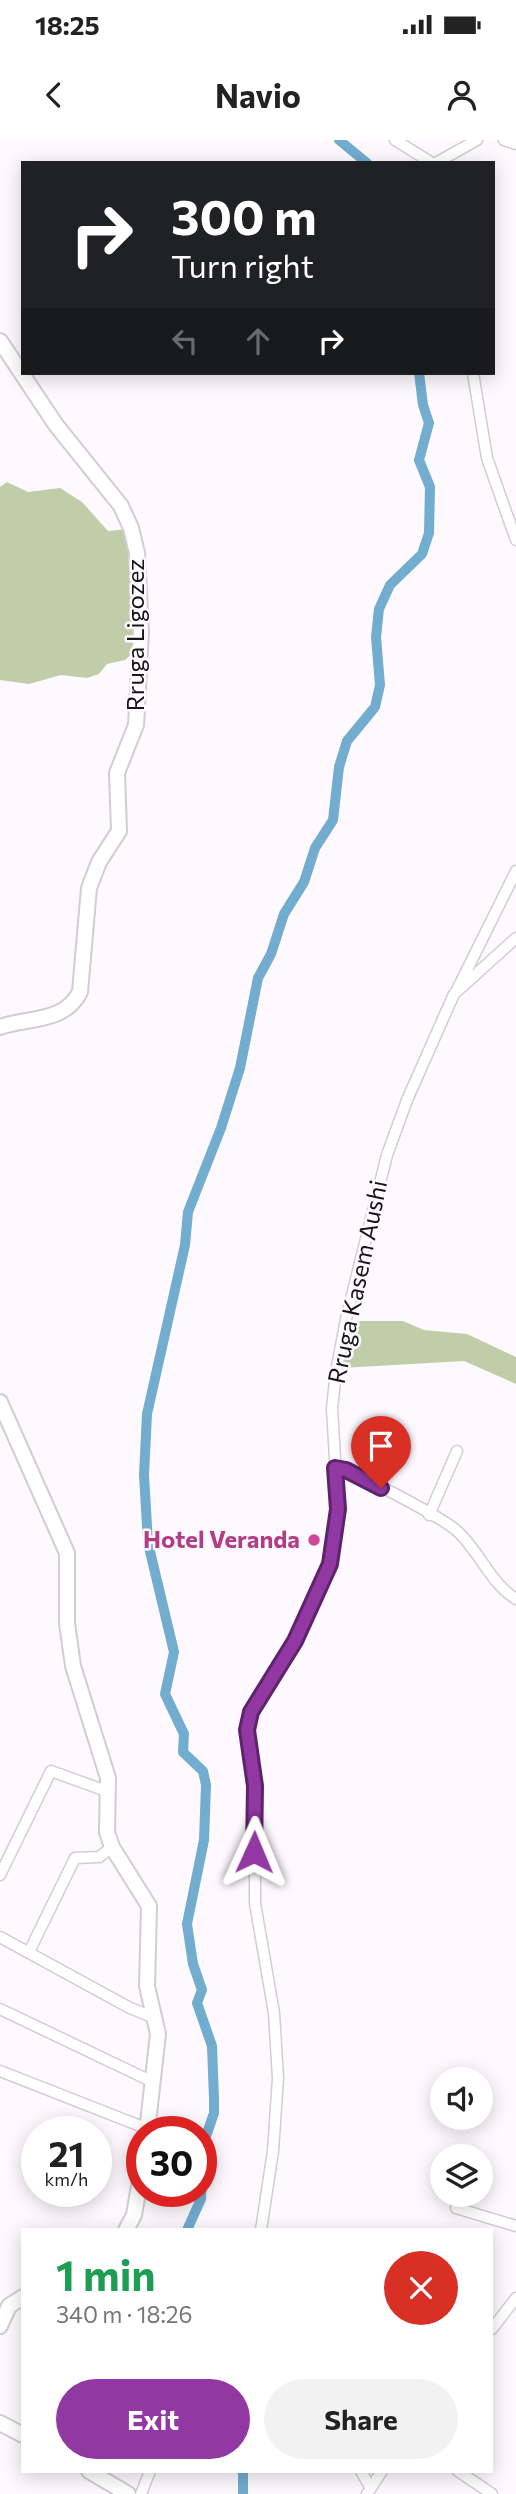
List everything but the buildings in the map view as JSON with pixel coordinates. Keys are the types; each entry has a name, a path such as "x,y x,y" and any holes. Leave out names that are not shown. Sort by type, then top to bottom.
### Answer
{"street":[{"path":"395,140 431,161"},
{"path":"438,161 477,140"},
{"path":"505,140 516,144"},
{"name":"Rruga Ligozez","path":"0,341 21,372"},
{"name":"Rruga Ligozez","path":"0,1027 58,1015 74,1003 80,992 89,888 99,862 117,836 120,825 117,773 135,732 141,632 137,553 127,517 86,460 56,425 23,375"},
{"path":"473,375 488,458 516,540"},
{"path":"454,994 516,871"},
{"name":"Rruga Kasem Aushi","path":"261,2228 274,2142 278,2078 274,2013 254,1903 255,1786 247,1730 251,1712 295,1641 330,1564 338,1509 332,1408 336,1372 368,1229 395,1133 454,994 516,938"},
{"path":"0,1402 67,1553 66,1623 73,1666 103,1757 109,1792 106,1824 112,1847 149,1906 147,1986 155,2018 157,2050 149,2116"},
{"path":"429,1515 457,1451"},
{"path":"335,1468 357,1475 455,1530 491,1576 516,1600"},
{"path":"0,1875 51,1771 109,1792"},
{"path":"29,1952 75,1858 99,1857 112,1847"},
{"path":"0,1937 130,2008 155,2018"},
{"path":"0,2009 153,2082"},
{"path":"0,2071 126,2122"},
{"path":"127,2228 135,2207"},
{"path":"456,2208 516,2226"},
{"path":"493,2328 516,2298"},
{"path":"0,2326 9,2306 21,2299"},
{"path":"0,2423 21,2434"},
{"path":"92,2473 128,2494"},
{"path":"141,2494 149,2473"},
{"path":"362,2473 368,2490"},
{"path":"368,2490 381,2473"},
{"path":"461,2473 492,2494"}],"green space":[{"path":"7,482 28,492 60,488 82,502 108,531 127,529 134,652 125,660 107,664 99,674 87,678 61,675 29,684 0,680 0,487"},
{"path":"360,1321 403,1321 424,1330 467,1334 516,1357 516,1384 464,1361 342,1368 350,1325"}],"waterway":[{"path":"339,140 365,161"},
{"path":"188,2228 201,2199 203,2145 214,2113 212,2046 197,2003 202,1990 193,1964 187,1924 204,1840 206,1785 203,1771 183,1752 184,1734 165,1694 174,1652 148,1543 144,1475 147,1414 185,1245 188,1212 221,1128 240,1068 258,978 271,954 284,914 304,882 315,848 333,820 339,767 347,741 375,707 380,685 376,637 379,609 390,585 422,554 429,533 430,487 419,460 429,423 423,405 419,375"},
{"path":"243,2473 243,2494"}],"place":[{"name":"Hotel Veranda","path":"314,1540"}],"route":[{"path":"254,1852 255,1786 247,1730 251,1712 295,1641 322,1587 330,1564 337,1536 335,1468 346,1470 381,1488"}]}
